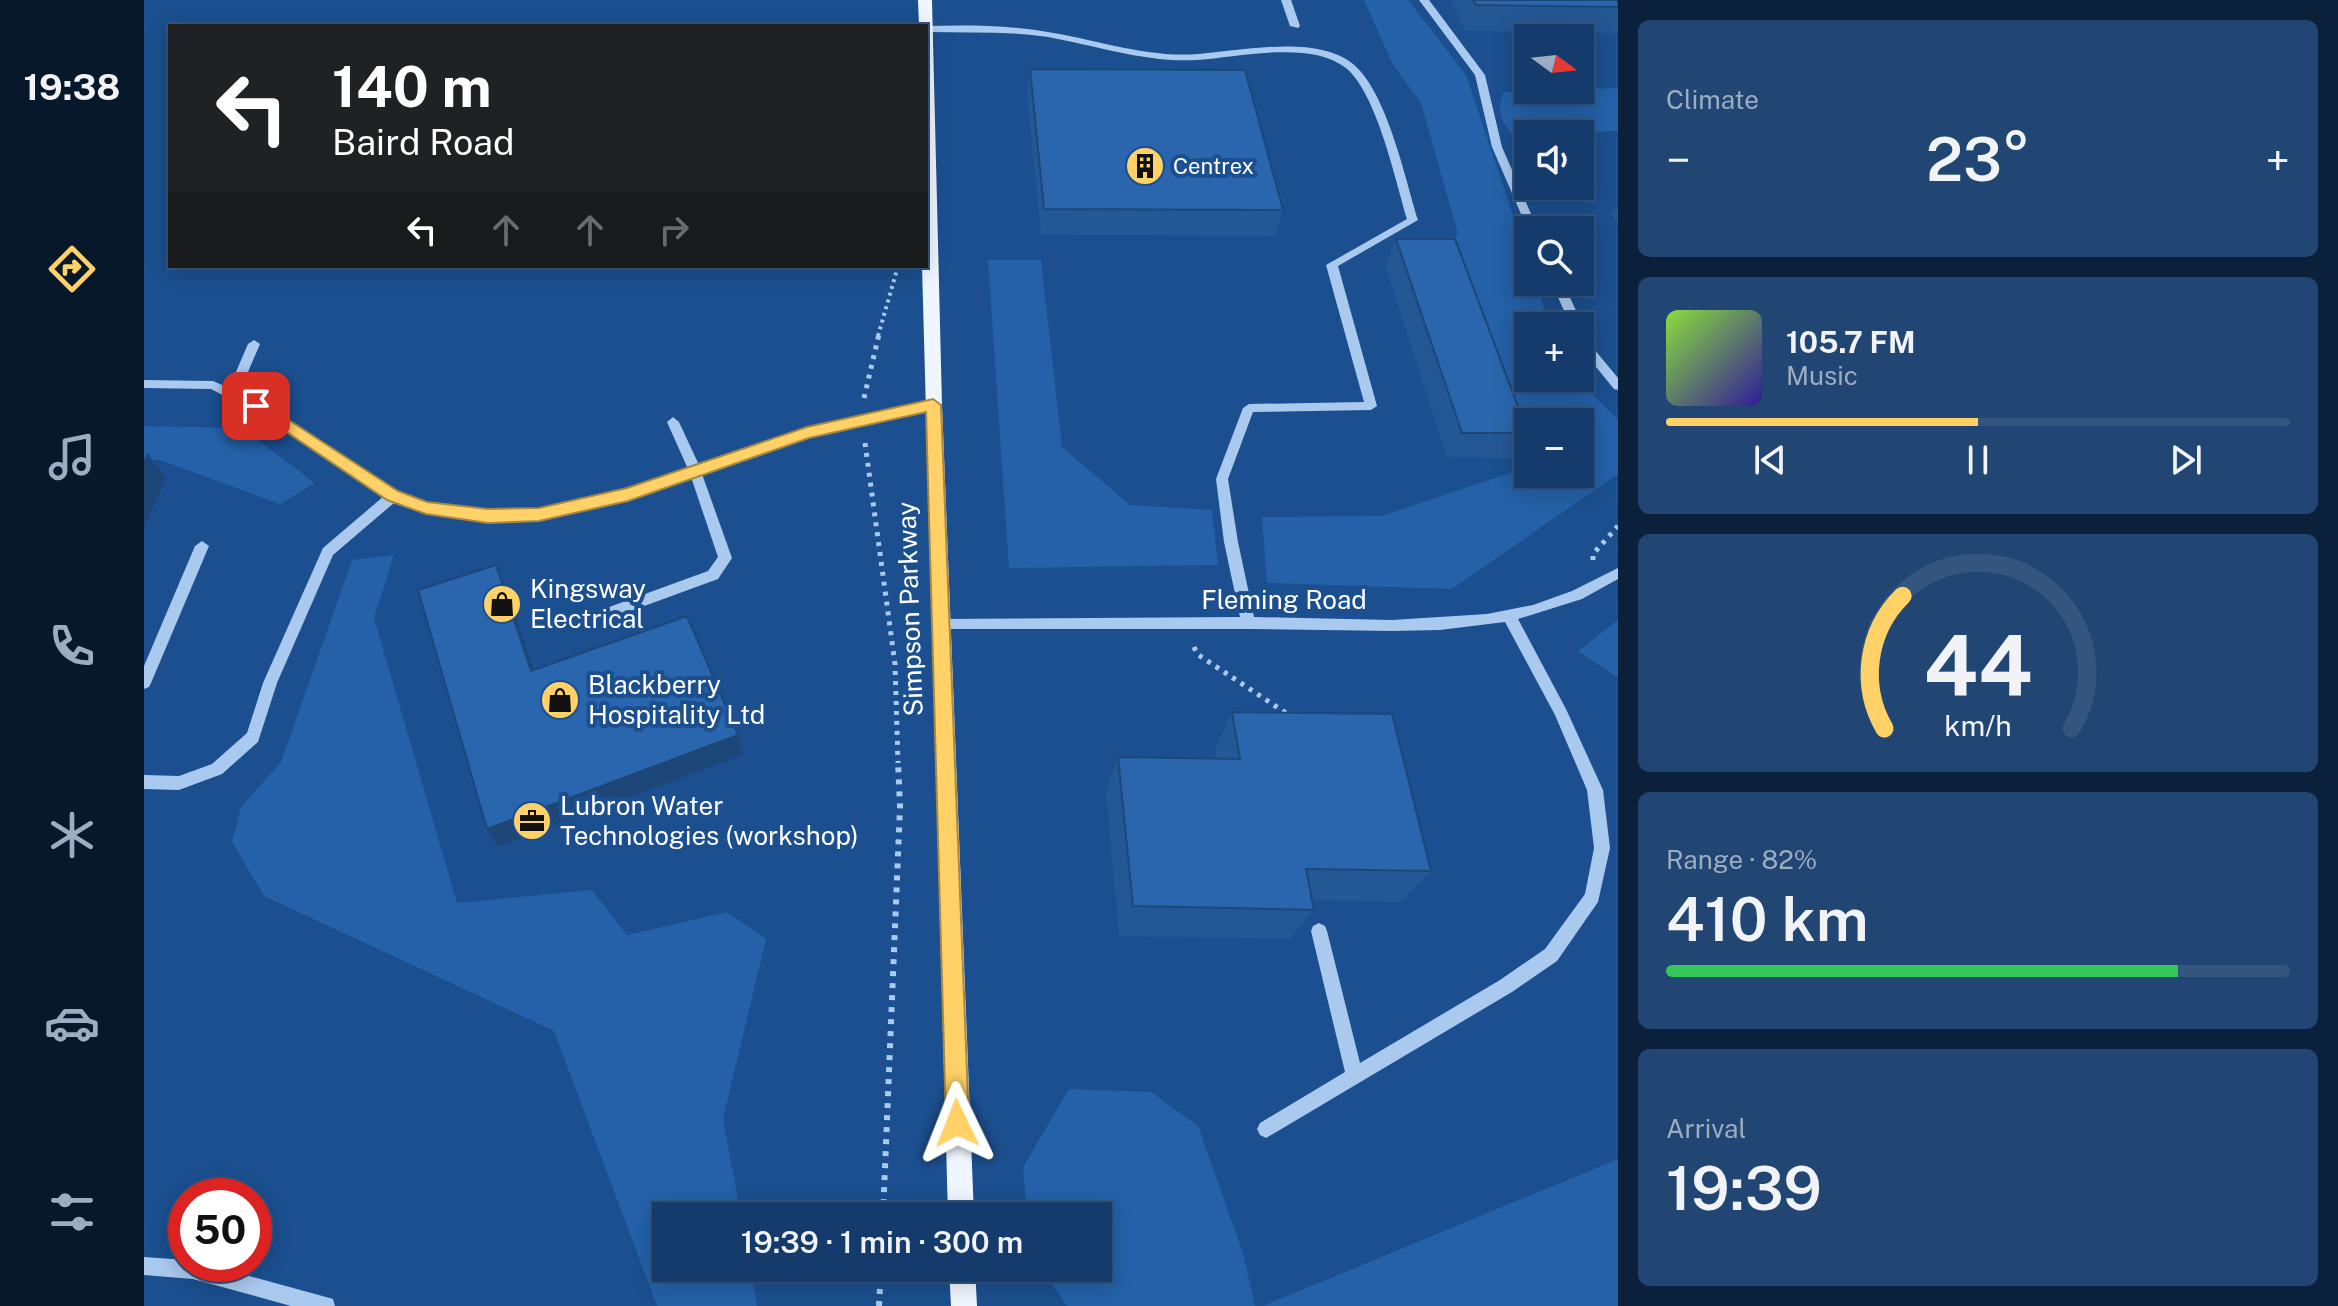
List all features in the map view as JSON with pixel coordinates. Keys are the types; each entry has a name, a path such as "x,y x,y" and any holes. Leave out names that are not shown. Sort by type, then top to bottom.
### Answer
{"main road":[{"name":"Simpson Parkway","path":"925,0 927,24"},
{"name":"Simpson Parkway","path":"928,92 933,405 961,1202"},
{"path":"963,1282 964,1306"}],"street":[{"path":"1286,0 1295,26"},
{"path":"1424,0 1480,75 1497,147 1527,216"},
{"path":"928,29 1031,32 1139,55 1181,58 1283,51 1316,52 1349,65 1366,83 1413,220 1332,265 1371,406 1249,408 1222,479 1248,623"},
{"path":"233,393 254,344"},
{"path":"1594,356 1616,379"},
{"path":"144,384 213,385 233,393 293,429 393,496 426,508 488,516 539,515 628,494 807,433 933,405"},
{"path":"606,614 713,575 725,558 695,471 673,422"},
{"path":"144,782 179,783 217,769 253,737 270,683 328,552 393,496"},
{"path":"144,683 202,546"},
{"name":"Fleming Road","path":"941,625 1411,624 1509,616 1559,604 1595,589 1618,573"},
{"path":"1266,1129 1506,986 1551,955 1592,897 1602,848 1595,790 1561,713 1509,616"},
{"path":"1319,931 1355,1077"},
{"path":"144,1266 193,1270 326,1306"}],"path":[{"path":"884,1202 900,807 895,664 862,421 867,376 897,268"},
{"path":"1184,624 1197,654 1298,721"},
{"path":"879,1306 880,1282"}],"shaded area":[{"path":"1364,0 1408,0 1466,75 1514,218 1514,296 1540,296 1545,312 1514,312 1514,392 1590,392 1618,419 1618,474 1452,589 1267,583 1262,517 1382,516 1514,472 1514,488 1594,488 1594,408 1514,408 1514,442 1436,255 1458,234 1421,103 1393,65"},
{"path":"1618,88 1618,131 1594,132 1594,120 1514,120 1514,136 1504,124 1500,112 1504,92 1514,92 1514,104 1594,104 1594,89"},
{"path":"988,260 1041,260 1062,447 1130,505 1212,510 1218,565 1009,568"},
{"path":"144,426 242,428 315,483 280,504 160,460 144,461"},
{"path":"394,555 374,618 457,903 592,890 627,935 727,912 766,939 723,1119 738,1202 652,1202 652,1282 753,1282 757,1306 657,1306 554,1031 264,896 232,842 241,807 281,762 352,560"},
{"path":"1618,620 1618,678 1578,651"},
{"path":"1069,1089 1151,1092 1198,1126 1243,1253 1255,1306 1067,1306 1051,1282 1112,1282 1112,1202 1026,1202 1023,1167"},
{"path":"1618,1159 1618,1306 1263,1306"}],"building":[{"path":"1473,0 1618,0 1618,7 1476,5"},
{"name":"Centrex","path":"1030,69 1245,70 1283,210 1044,209"},
{"path":"1396,239 1455,239 1519,408 1514,408 1514,433 1462,433"},
{"path":"496,565 531,671 687,616 738,735 487,829 418,590"},
{"path":"1232,712 1392,714 1431,871 1306,869 1314,910 1133,906 1118,757 1240,759"}],"place":[{"name":"Centrex","path":"1145,166"},
{"name":"Kingsway Electrical","path":"502,604"},
{"name":"Blackberry Hospitality Ltd","path":"560,700"},
{"name":"Lubron Water Technologies (workshop)","path":"532,821"}],"route":[{"path":"256,406 367,476 393,496 426,508 488,516 539,515 628,494 807,433 933,405 957,1123"}]}
